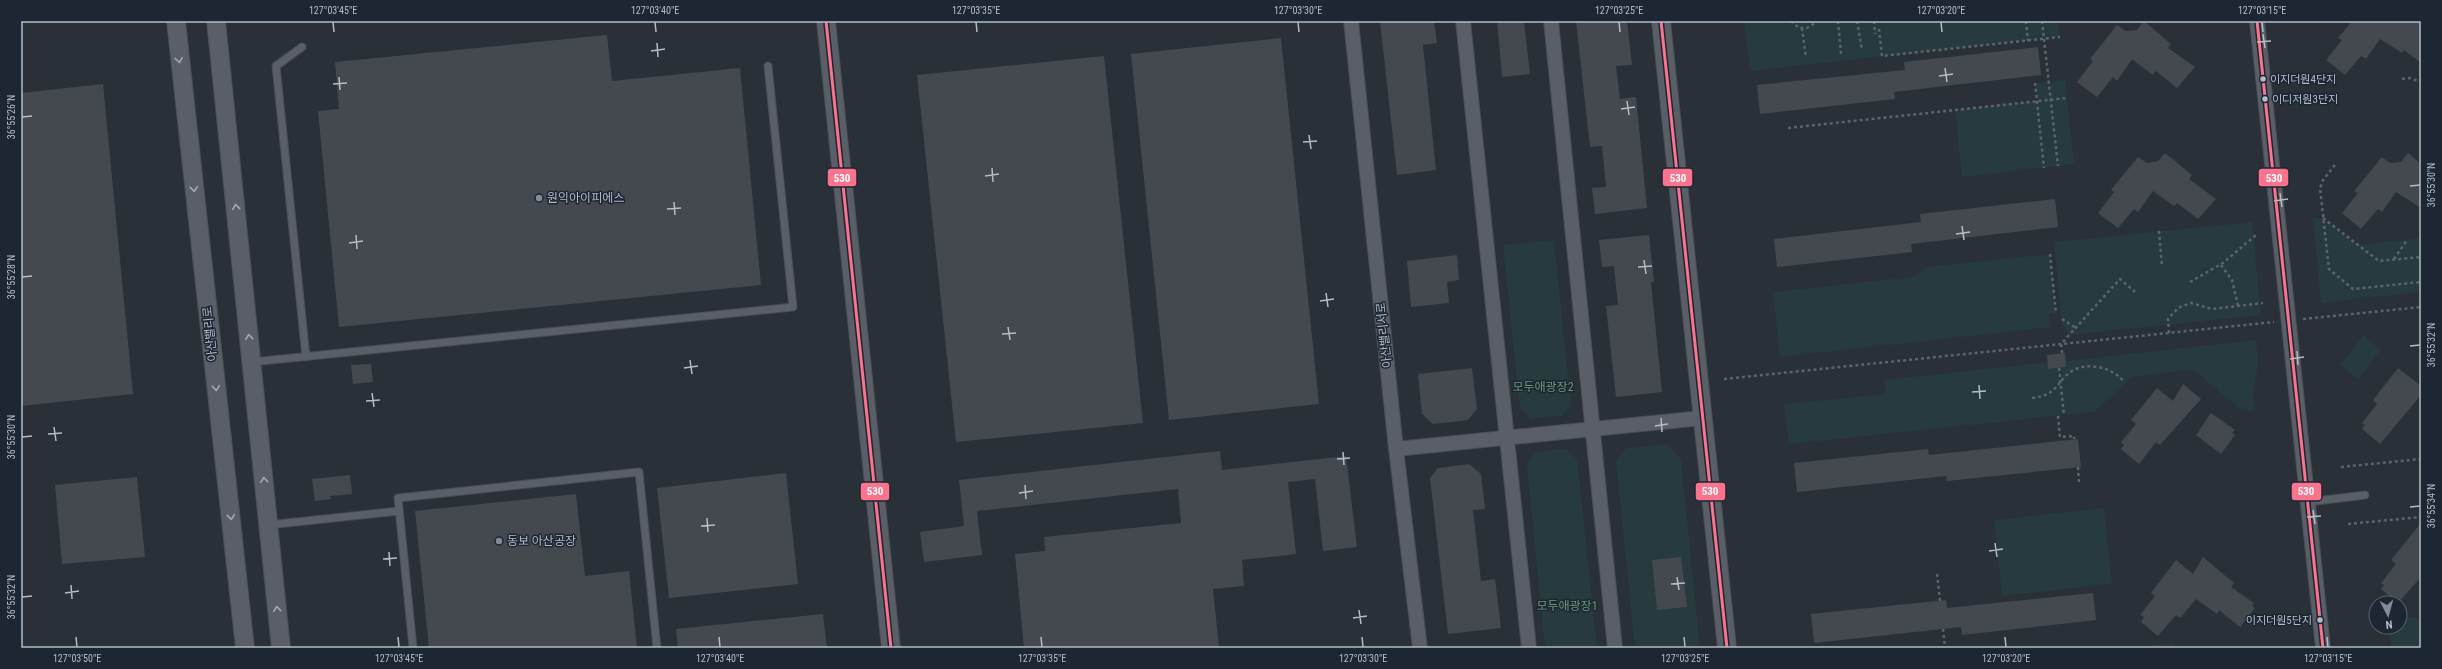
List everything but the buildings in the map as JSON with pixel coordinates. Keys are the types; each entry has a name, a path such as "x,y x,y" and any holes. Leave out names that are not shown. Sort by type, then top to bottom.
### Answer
{"street":[{"name":"아산밸리로","path":"176,21 245,648"},
{"path":"216,21 281,648"},
{"path":"826,21 891,648"},
{"name":"아산밸리서로","path":"1351,21 1396,449 1420,648"},
{"path":"1463,21 1529,648"},
{"path":"1551,21 1615,648"},
{"path":"1661,21 1726,648"},
{"path":"2257,21 2323,648"},
{"path":"1396,449 1702,418"}],"lane":[{"path":"302,47 276,66 306,357"},
{"path":"252,362 792,307 768,66"},
{"path":"414,648 398,498 639,472 657,648"},
{"path":"2308,502 2366,495"},
{"path":"268,525 399,511"}],"path":[{"path":"1791,21 1794,26 1802,28 1816,24 1818,21"},
{"path":"1838,21 1841,54"},
{"path":"1856,21 1862,50"},
{"path":"1874,21 1875,34"},
{"path":"2026,21 2028,41"},
{"path":"2042,21 2058,166"},
{"path":"1802,28 1806,58"},
{"path":"1879,29 1882,56 2060,37"},
{"path":"2402,79 2409,78 2421,82"},
{"path":"2035,83 2044,168"},
{"path":"1788,128 2067,98"},
{"path":"2335,165 2323,180 2320,188 2328,270 2353,289 2421,282"},
{"path":"2323,218 2379,261 2421,257"},
{"path":"2159,231 2162,266"},
{"path":"2190,282 2221,265 2256,235"},
{"path":"2394,259 2407,240"},
{"path":"2050,254 2056,313"},
{"path":"2221,265 2232,280 2238,306"},
{"path":"2062,353 2061,344 2120,279 2135,292"},
{"path":"2169,333 2168,319 2178,308 2186,304 2191,303 2212,309 2263,303"},
{"path":"2303,319 2421,307"},
{"path":"2062,319 2076,328"},
{"path":"1724,379 2276,322"},
{"path":"2032,398 2044,396 2061,384 2072,370 2089,367 2112,371 2118,374 2124,382"},
{"path":"2059,368 2064,415"},
{"path":"2058,416 2060,437 2074,436 2074,439"},
{"path":"2342,467 2421,459"},
{"path":"2078,467 2080,483"},
{"path":"2348,524 2421,517"},
{"path":"1937,574 1940,601"},
{"path":"1943,629 1945,648"}],"green space":[{"path":"1744,21 2058,21 2060,37 1750,71"},
{"path":"2065,80 2074,164 1962,177 1955,110 2037,101 2035,83"},
{"path":"2313,218 2323,218 2358,245 2421,238 2421,292 2321,303"},
{"path":"2252,222 2261,315 2070,335 2062,326 2054,242"},
{"name":"모두애광장2","path":"1554,240 1571,405 1562,416 1531,419 1520,408 1503,245"},
{"path":"2050,254 2056,313 2049,314 2051,327 1780,357 1773,292 1913,277 1926,267"},
{"path":"2363,336 2381,350 2358,379 2340,365"},
{"path":"2256,340 2258,362 2253,396 2255,410 2243,411 2197,373 2186,370 2132,377 2094,412 1789,444 1784,404 1885,394 1884,380 2047,362 2048,369 2066,367 2066,361"},
{"path":"1667,444 1681,459 1700,648 1635,648 1616,461 1626,448"},
{"name":"모두애광장1","path":"1565,449 1577,459 1597,648 1545,648 1527,465 1534,452"},
{"path":"2104,508 2112,584 2002,596 1994,520"},
{"path":"2421,617 2421,648 2391,648 2390,635 2408,635 2408,618"},
{"path":"2174,643 2175,648 2126,648"}],"transit line":[{"name":"530","path":"826,21 891,648"},
{"name":"530","path":"1661,21 1727,648"},
{"name":"530","path":"2257,21 2323,648"}],"place":[{"name":"이지더원4단지","path":"2263,79"},
{"name":"이디저원3단지","path":"2265,99"},
{"name":"원익아이피에스","path":"539,198"},
{"name":"동보 아산공장","path":"499,541"},
{"name":"이지더원5단지","path":"2320,620"}]}
